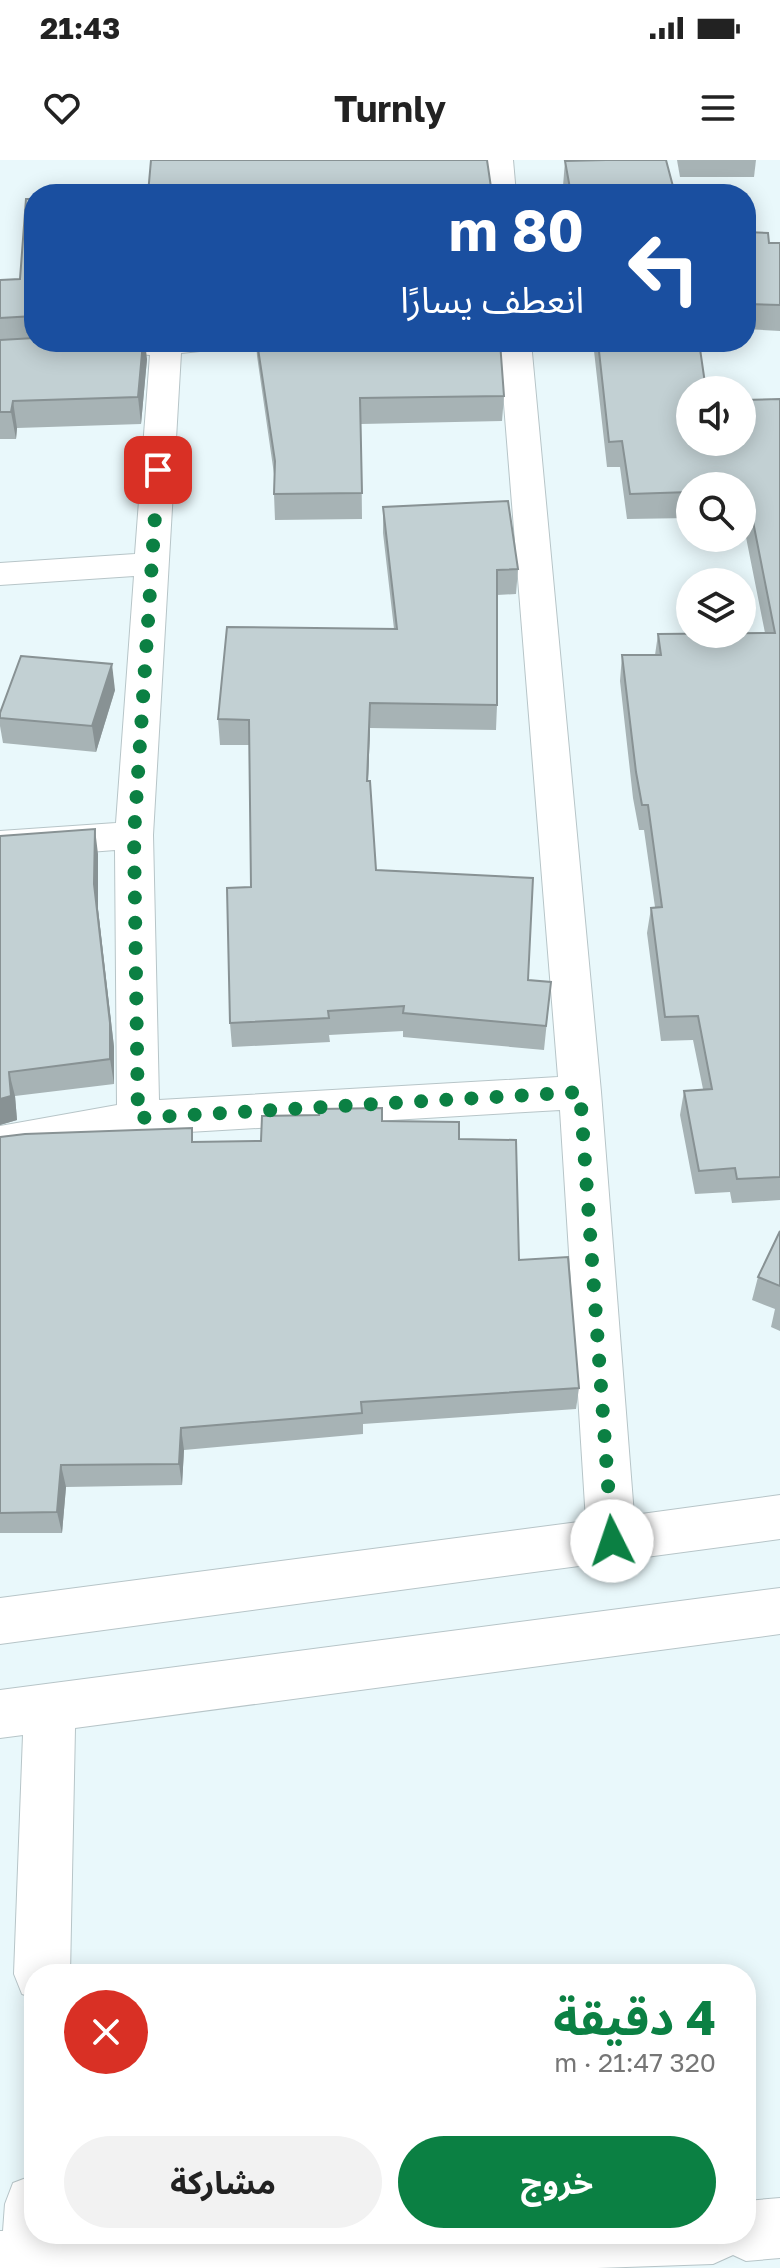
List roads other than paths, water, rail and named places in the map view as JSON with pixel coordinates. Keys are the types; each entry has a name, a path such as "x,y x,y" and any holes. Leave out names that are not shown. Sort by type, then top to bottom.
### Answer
{"street":[{"path":"499,160 501,184"},
{"path":"138,1118 134,835 166,352"},
{"path":"516,352 580,1092 612,1541"},
{"path":"0,574 152,564"},
{"path":"0,845 134,835"},
{"path":"0,1143 138,1118 580,1092"},
{"path":"0,1621 780,1517"},
{"path":"41,1964 25,1711 780,1611"},
{"path":"756,2230 780,2228"},
{"path":"423,2244 691,2246"}]}
